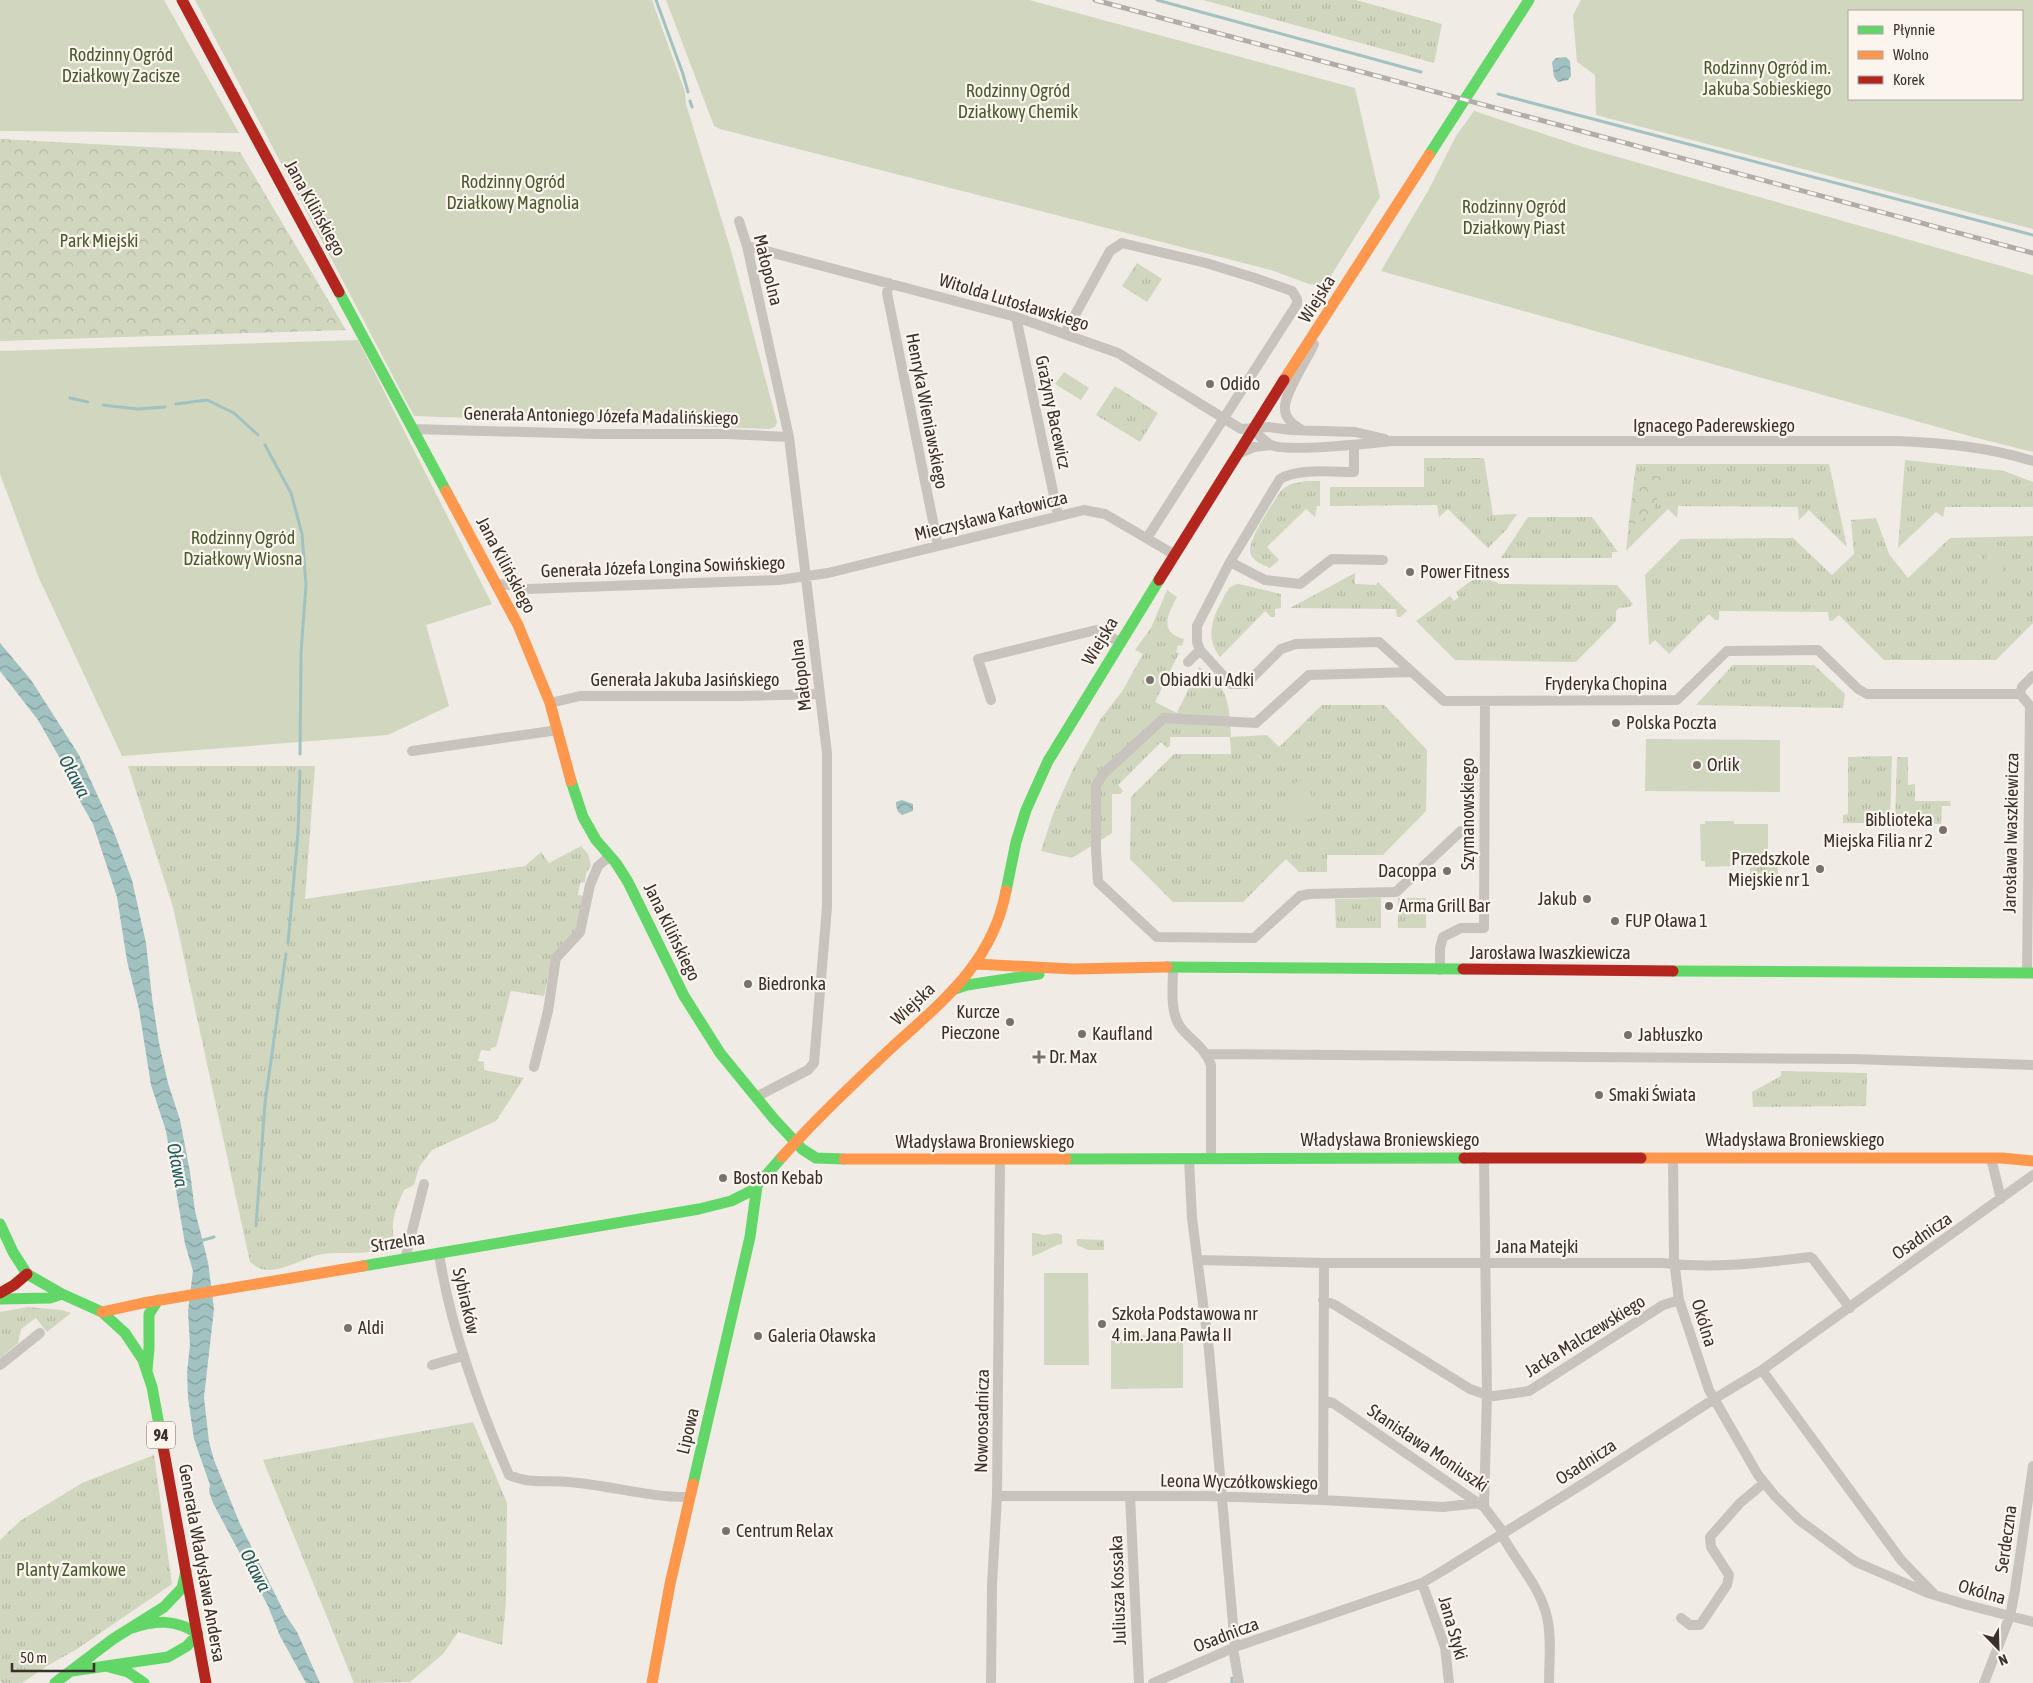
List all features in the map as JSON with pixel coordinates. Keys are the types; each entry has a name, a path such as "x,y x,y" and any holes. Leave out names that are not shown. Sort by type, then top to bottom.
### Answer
{"street":[{"name":"Jana Kilińskiego","path":"182,0 414,429 528,646 550,703 583,817 596,840 628,882 671,972 701,1025 720,1053 795,1141"},
{"name":"Wiejska","path":"757,1186 814,1121 955,989 976,964 993,935 1004,903 1016,842 1030,798 1048,760 1253,429 1529,0"},
{"name":"Małopolna","path":"739,221 747,246 789,437 827,753 827,907 814,1063 808,1070 756,1097"},
{"name":"Wiejska","path":"1065,333 1110,251 1122,243 1197,261 1255,278 1292,291 1296,299 1297,304 1147,538"},
{"name":"Witolda Lutosławskiego","path":"747,246 1016,317 1118,352 1237,428 1253,429"},
{"name":"Henryka Wieniawskiego","path":"889,283 888,302 938,546"},
{"name":"Grażyny Bacewicz","path":"1016,317 1058,515"},
{"path":"1303,430 1289,421 1284,410 1286,398 1307,360 1322,324"},
{"path":"1253,429 1268,427 1355,432 1392,441"},
{"name":"Generała Antoniego Józefa Madalińskiego","path":"414,429 597,434 727,434 789,437"},
{"path":"1253,429 1271,445"},
{"path":"1237,455 1254,447 1271,445 1283,447 1354,446 1392,441"},
{"name":"Ignacego Paderewskiego","path":"1392,441 1897,442 1980,447 2033,461"},
{"path":"1188,662 1200,650 1197,642 1197,626 1230,562 1274,486 1286,476 1299,473 1354,472 1354,446"},
{"name":"Mieczysława Karłowicza","path":"805,577 837,571 1084,510 1099,512 1175,555"},
{"path":"1230,562 1264,580 1300,584 1332,559 1383,560"},
{"name":"Generała Józefa Longina Sowińskiego","path":"504,599 523,590 751,581 805,577"},
{"name":"Generała Józefa Longina Sowińskiego","path":"496,584 510,585 523,590"},
{"path":"991,700 978,659 1096,630 1120,642"},
{"name":"Fryderyka Chopina","path":"1200,650 1231,684 1246,684 1281,650 1296,644 1379,642 1444,701 1677,700 1727,651 1771,650 1818,650 1858,689 1867,694 2020,694"},
{"path":"1412,672 1309,675 1256,723 1164,718 1103,774 1096,786 1098,882 1157,937 1254,938 1300,896 1309,894 1396,892 1461,831"},
{"path":"2020,694 2022,687 2033,676"},
{"name":"Generała Jakuba Jasińskiego","path":"550,703 580,696 820,694"},
{"name":"Jarosława Iwaszkiewicza","path":"955,989 996,980 1073,969 1121,967 2030,973 2030,706 2020,694"},
{"name":"Szymanowskiego","path":"1440,970 1442,937 1462,928 1484,928 1485,701"},
{"path":"412,751 558,730"},
{"path":"534,1067 548,1010 556,958 580,932 592,879 598,866 610,856"},
{"path":"993,935 999,952 1011,965"},
{"path":"976,964 981,974 996,980"},
{"name":"Jarosława Iwaszkiewicza","path":"976,964 1073,969"},
{"path":"1173,968 1174,1013 1176,1020 1182,1029 1207,1054 1212,1076 1211,1158"},
{"path":"1207,1054 1852,1059 2033,1065"},
{"name":"Władysława Broniewskiego","path":"795,1141 808,1154 824,1160 1484,1157 1992,1158 2033,1161"},
{"path":"1482,1505 1487,1395 1484,1157"},
{"name":"Okólna","path":"1673,1158 1674,1264 1679,1300 1709,1390 1745,1455 1764,1482 1799,1520 1856,1562 1935,1595 2010,1616 1984,1683"},
{"path":"1992,1158 2001,1199"},
{"path":"1189,1159 1192,1218 1221,1477 1234,1647 1239,1683"},
{"name":"Nowoosadnicza","path":"990,1683 992,1585 997,1496 1000,1160"},
{"name":"Osadnicza","path":"1153,1683 1234,1647 1422,1583 1503,1534 1714,1398 1762,1370 2033,1175"},
{"path":"405,1259 424,1184"},
{"name":"Strzelna","path":"102,1312 160,1300 700,1209 743,1196 757,1186"},
{"name":"Lipowa","path":"652,1683 670,1584 750,1237 757,1186"},
{"name":"94","path":"0,1224 13,1252 27,1274"},
{"name":"Sybiraków","path":"432,1365 464,1360 445,1292 439,1254"},
{"name":"Jana Matejki","path":"1198,1260 1324,1263 1674,1264 1777,1262 1810,1257 1850,1308"},
{"path":"1323,1500 1324,1263"},
{"path":"0,1293 14,1285 27,1274"},
{"name":"Generała Władysława Andersa","path":"27,1274 62,1294 102,1312 128,1337 139,1353 147,1370 164,1449 206,1683"},
{"path":"0,1299 50,1298 62,1294"},
{"path":"147,1370 150,1342 147,1321 151,1308 160,1300"},
{"name":"Jacka Malczewskiego","path":"1323,1300 1336,1304 1470,1389 1487,1395 1529,1391 1664,1305 1679,1300"},
{"path":"0,1366 40,1333"},
{"path":"464,1360 509,1475 527,1481 569,1482 666,1496 690,1497"},
{"name":"Okólna","path":"1762,1370 1901,1560 1935,1595"},
{"name":"Stanisława Moniuszki","path":"1324,1401 1332,1403 1482,1505 1503,1534 1546,1610 1550,1641 1549,1683"},
{"name":"Serdeczna","path":"2010,1616 2033,1466"},
{"path":"1681,1618 1690,1625 1700,1625 1727,1585 1728,1575 1711,1547 1710,1537 1740,1503 1764,1482"},
{"path":"1452,1507 1458,1496 1455,1486"},
{"name":"Leona Wyczółkowskiego","path":"997,1496 1222,1497 1452,1507 1482,1505"},
{"name":"Juliusza Kossaka","path":"1130,1496 1139,1683"},
{"path":"55,1683 113,1639 164,1607 177,1595 184,1583 186,1569"},
{"name":"Jana Styki","path":"1422,1583 1445,1647 1449,1683"},
{"path":"2010,1616 2033,1622"},
{"path":"72,1671 168,1657 187,1646 198,1634 171,1620 146,1623 132,1628"},
{"path":"97,1666 119,1669 132,1674 144,1683"}],"green space":[{"name":"Rodzinny Ogród Działkowy Zacisze","path":"0,0 164,0 239,133 0,131"},
{"name":"Rodzinny Ogród Działkowy Magnolia","path":"195,0 652,0 685,92 686,104 730,247 777,422 775,427 769,429 414,416"},
{"name":"Rodzinny Ogród Działkowy Chemik","path":"666,0 1029,0 1355,88 1380,197 1327,282 1315,285 1271,270 720,129 714,126"},
{"path":"1203,0 1356,0 1442,24 1434,63"},
{"name":"Rodzinny Ogród im. Jakuba Sobieskiego","path":"1581,0 2033,0 2033,229 1596,115 1595,75 1577,62 1573,15"},
{"name":"Rodzinny Ogród Działkowy Piast","path":"1474,111 1586,148 2033,275 2033,452 1973,437 1381,271 1429,189 1456,136"},
{"name":"Park Miejski","path":"0,139 240,152 346,330 0,341"},
{"path":"1137,263 1162,279 1147,302 1122,286"},
{"name":"Rodzinny Ogród Działkowy Wiosna","path":"358,340 492,604 426,625 449,706 388,735 122,756 38,576 0,474 0,351"},
{"path":"1064,372 1089,388 1081,400 1055,384"},
{"path":"1115,386 1158,413 1140,442 1096,415"},
{"path":"1424,458 1484,458 1493,515 1517,514 1506,530 1488,548 1448,509 1439,517 1437,505 1330,506 1330,487 1424,487"},
{"path":"1905,460 2004,471 2033,482 2033,507 1945,507 1943,517 1936,512 1898,548"},
{"path":"1636,464 1829,464 1847,547 1809,510 1799,520 1798,507 1678,506 1677,518 1668,509 1626,551"},
{"path":"1635,473 1665,477 1652,513 1628,529"},
{"path":"1306,481 1320,481 1320,506 1317,506 1315,517 1306,509 1267,547 1279,560 1270,568 1259,563 1251,555 1250,549 1261,523 1285,487"},
{"path":"1528,517 1592,517 1618,552 1612,552 1612,558 1501,558"},
{"path":"1876,518 1889,554 1908,578 1950,538 2033,536 2033,623 1996,660 1884,660 1839,615 1832,621 1829,620 1828,612 1719,611 1719,620 1715,620 1709,614 1669,654 1655,640 1649,645 1645,575 1681,539 1793,538 1832,575 1854,554 1851,520"},
{"path":"2002,546 2003,587 1987,587 1986,547"},
{"path":"1355,573 1355,584 1376,585 1378,582 1407,611 1400,617 1397,617 1396,609 1290,608"},
{"path":"1479,575 1500,584 1617,585 1633,604 1629,607 1619,608 1616,611 1616,621 1576,662 1455,660 1416,621 1450,596 1454,601 1459,597 1456,592"},
{"path":"1239,584 1281,594 1281,608 1275,609 1275,617 1271,617 1265,611 1220,657 1215,650 1211,635 1213,621 1227,591"},
{"path":"1167,590 1177,597 1168,616 1168,627 1176,636 1184,639 1182,646 1178,645 1176,652 1179,653 1155,702 1177,713 1199,667 1216,681 1226,697 1231,737 1267,735 1279,747 1322,705 1384,705 1427,750 1426,811 1383,855 1327,855 1327,872 1299,872 1286,859 1243,902 1173,902 1130,859 1131,797 1174,754 1231,754 1230,737 1170,737 1170,746 1167,748 1161,742 1118,785 1123,791 1120,794 1112,794 1112,833 1072,858 1041,851 1053,814 1073,769 1100,720 1123,690 1143,654 1135,650 1151,628"},
{"path":"1733,665 1814,665 1845,694 1843,708 1696,705"},
{"name":"Orlik","path":"1646,739 1780,740 1780,792 1645,791"},
{"path":"1892,756 1890,823 1843,823 1843,815 1848,814 1848,757"},
{"path":"1897,757 1908,757 1908,785 1915,784 1915,801 1950,801 1951,806 1942,806 1941,824 1895,824"},
{"path":"128,766 315,766 305,899 525,866 541,852 549,863 581,846 588,854 591,866 586,873 585,882 580,883 578,895 584,896 575,934 561,945 552,957 544,996 511,991 496,1047 491,1048 490,1051 481,1050 478,1061 484,1062 484,1070 524,1078 496,1121 432,1150 419,1167 414,1185 404,1190 393,1222 395,1243 389,1247 371,1252 323,1254 288,1266 267,1270 250,1262 173,907"},
{"path":"1305,779 1319,815 1299,823 1284,787"},
{"path":"1705,821 1734,821 1734,824 1768,824 1768,861 1734,861 1734,866 1705,867 1705,861 1701,861 1700,824 1705,824"},
{"path":"1777,856 1778,875 1750,875 1750,864 1771,862"},
{"path":"1381,898 1381,928 1336,928 1335,899"},
{"path":"1398,898 1426,898 1426,928 1398,928"},
{"path":"1781,1071 1867,1073 1866,1106 1753,1107 1752,1092 1781,1076"},
{"path":"1032,1233 1045,1235 1060,1234 1062,1235 1062,1244 1032,1256"},
{"path":"1077,1239 1104,1240 1104,1250 1088,1250 1077,1245"},
{"path":"1044,1273 1088,1273 1089,1365 1044,1365"},
{"path":"28,1307 62,1310 71,1313 47,1332 36,1318 21,1329 18,1343 0,1358 0,1312"},
{"path":"1183,1335 1183,1388 1111,1389 1111,1336"},
{"path":"473,1422 507,1503 506,1600 502,1645 458,1632 443,1654 410,1682 354,1683 263,1460"},
{"name":"Planty Zamkowe","path":"154,1455 172,1584 77,1649 22,1683 2,1683 0,1681 0,1540 20,1521 82,1483"}],"water":[{"path":"1566,57 1570,61 1571,76 1568,80 1558,82 1554,77 1552,62 1556,58"},
{"name":"Oława","path":"0,643 31,680 79,755 112,827 132,880 146,943 159,1043 168,1083 180,1120 195,1211 208,1262 214,1309 204,1397 209,1442 214,1460 240,1524 285,1614 297,1632 320,1683 306,1683 280,1636 268,1606 213,1503 209,1491 210,1485 194,1439 188,1398 187,1372 190,1345 188,1311 193,1271 185,1244 166,1131 151,1085 139,1009 127,961 117,897 93,824 64,773 65,767 38,720 0,671"},
{"path":"902,800 913,804 913,811 900,814 896,802"}],"waterway":[{"path":"656,0 688,92"},
{"path":"1157,0 1421,72"},
{"path":"1498,94 2033,235"},
{"path":"690,101 692,107"},
{"path":"70,398 88,402"},
{"path":"176,404 207,400 234,413 258,435"},
{"path":"103,405 137,409 165,407"},
{"path":"265,445 291,493 302,534 306,585 301,653 300,754"},
{"path":"288,943 298,833 300,771"},
{"path":"256,1226 265,1103 286,954"},
{"path":"200,1241 214,1237"},
{"path":"1232,1678 1232,1683"}],"railway":[{"path":"1095,0 2033,253"}],"traffic: fast":[{"path":"1429,155 1529,0"},
{"path":"339,292 446,491"},
{"path":"1006,891 1016,842 1026,810 1048,761 1159,580"},
{"path":"571,781 583,817 596,840 616,863 628,882 684,996 720,1053 774,1119 802,1149 816,1158 844,1159"},
{"path":"1167,967 1463,969"},
{"path":"1673,971 2033,973"},
{"path":"955,989 967,985 1039,974"},
{"path":"363,1266 699,1209 731,1201 753,1190 782,1157"},
{"path":"1066,1159 1464,1158"},
{"path":"693,1484 750,1237 757,1186"},
{"path":"0,1224 13,1252 27,1274 62,1294 102,1312 125,1333 143,1360 152,1387 162,1441"},
{"path":"0,1299 50,1298 62,1294"},
{"path":"147,1370 149,1314 158,1300"},
{"path":"55,1683 113,1639 164,1607 182,1588 186,1571"},
{"path":"72,1671 168,1657 187,1646 198,1634 190,1629 166,1622 149,1623 132,1628"},
{"path":"109,1667 128,1672 144,1683"}],"traffic: slow":[{"path":"1284,380 1429,155"},
{"path":"446,491 518,625 550,703 571,781"},
{"path":"782,1157 833,1103 926,1017 961,981 976,962 989,940 999,917 1006,891"},
{"path":"976,964 1073,969 1167,967"},
{"path":"1641,1158 2002,1158 2033,1161"},
{"path":"844,1159 1066,1159"},
{"path":"102,1312 143,1303 363,1266"},
{"path":"652,1683 670,1584 693,1484"}],"traffic: jam":[{"path":"182,0 339,292"},
{"path":"1159,580 1284,380"},
{"path":"1463,969 1673,971"},
{"path":"1464,1158 1641,1158"},
{"path":"0,1293 14,1285 27,1274"},
{"path":"162,1441 206,1683"}],"place":[{"name":"Odido","path":"1210,384"},
{"name":"Power Fitness","path":"1410,572"},
{"name":"Obiadki u Adki","path":"1150,680"},
{"name":"Polska Poczta","path":"1616,723"},
{"name":"Orlik","path":"1697,765"},
{"name":"Biblioteka Miejska Filia nr 2","path":"1943,830"},
{"name":"Przedszkole Miejskie nr 1","path":"1820,869"},
{"name":"Dacoppa","path":"1447,871"},
{"name":"Jakub","path":"1587,899"},
{"name":"Arma Grill Bar","path":"1389,906"},
{"name":"FUP Oława 1","path":"1615,921"},
{"name":"Biedronka","path":"748,984"},
{"name":"Kurcze Pieczone","path":"1010,1022"},
{"name":"Kaufland","path":"1082,1034"},
{"name":"Jabłuszko","path":"1628,1035"},
{"name":"Dr. Max","path":"1039,1057"},
{"name":"Smaki Świata","path":"1599,1095"},
{"name":"Boston Kebab","path":"723,1178"},
{"name":"Szkoła Podstawowa nr 4 im. Jana Pawła II","path":"1102,1324"},
{"name":"Aldi","path":"348,1328"},
{"name":"Galeria Oławska","path":"758,1336"},
{"name":"Centrum Relax","path":"726,1531"}]}
